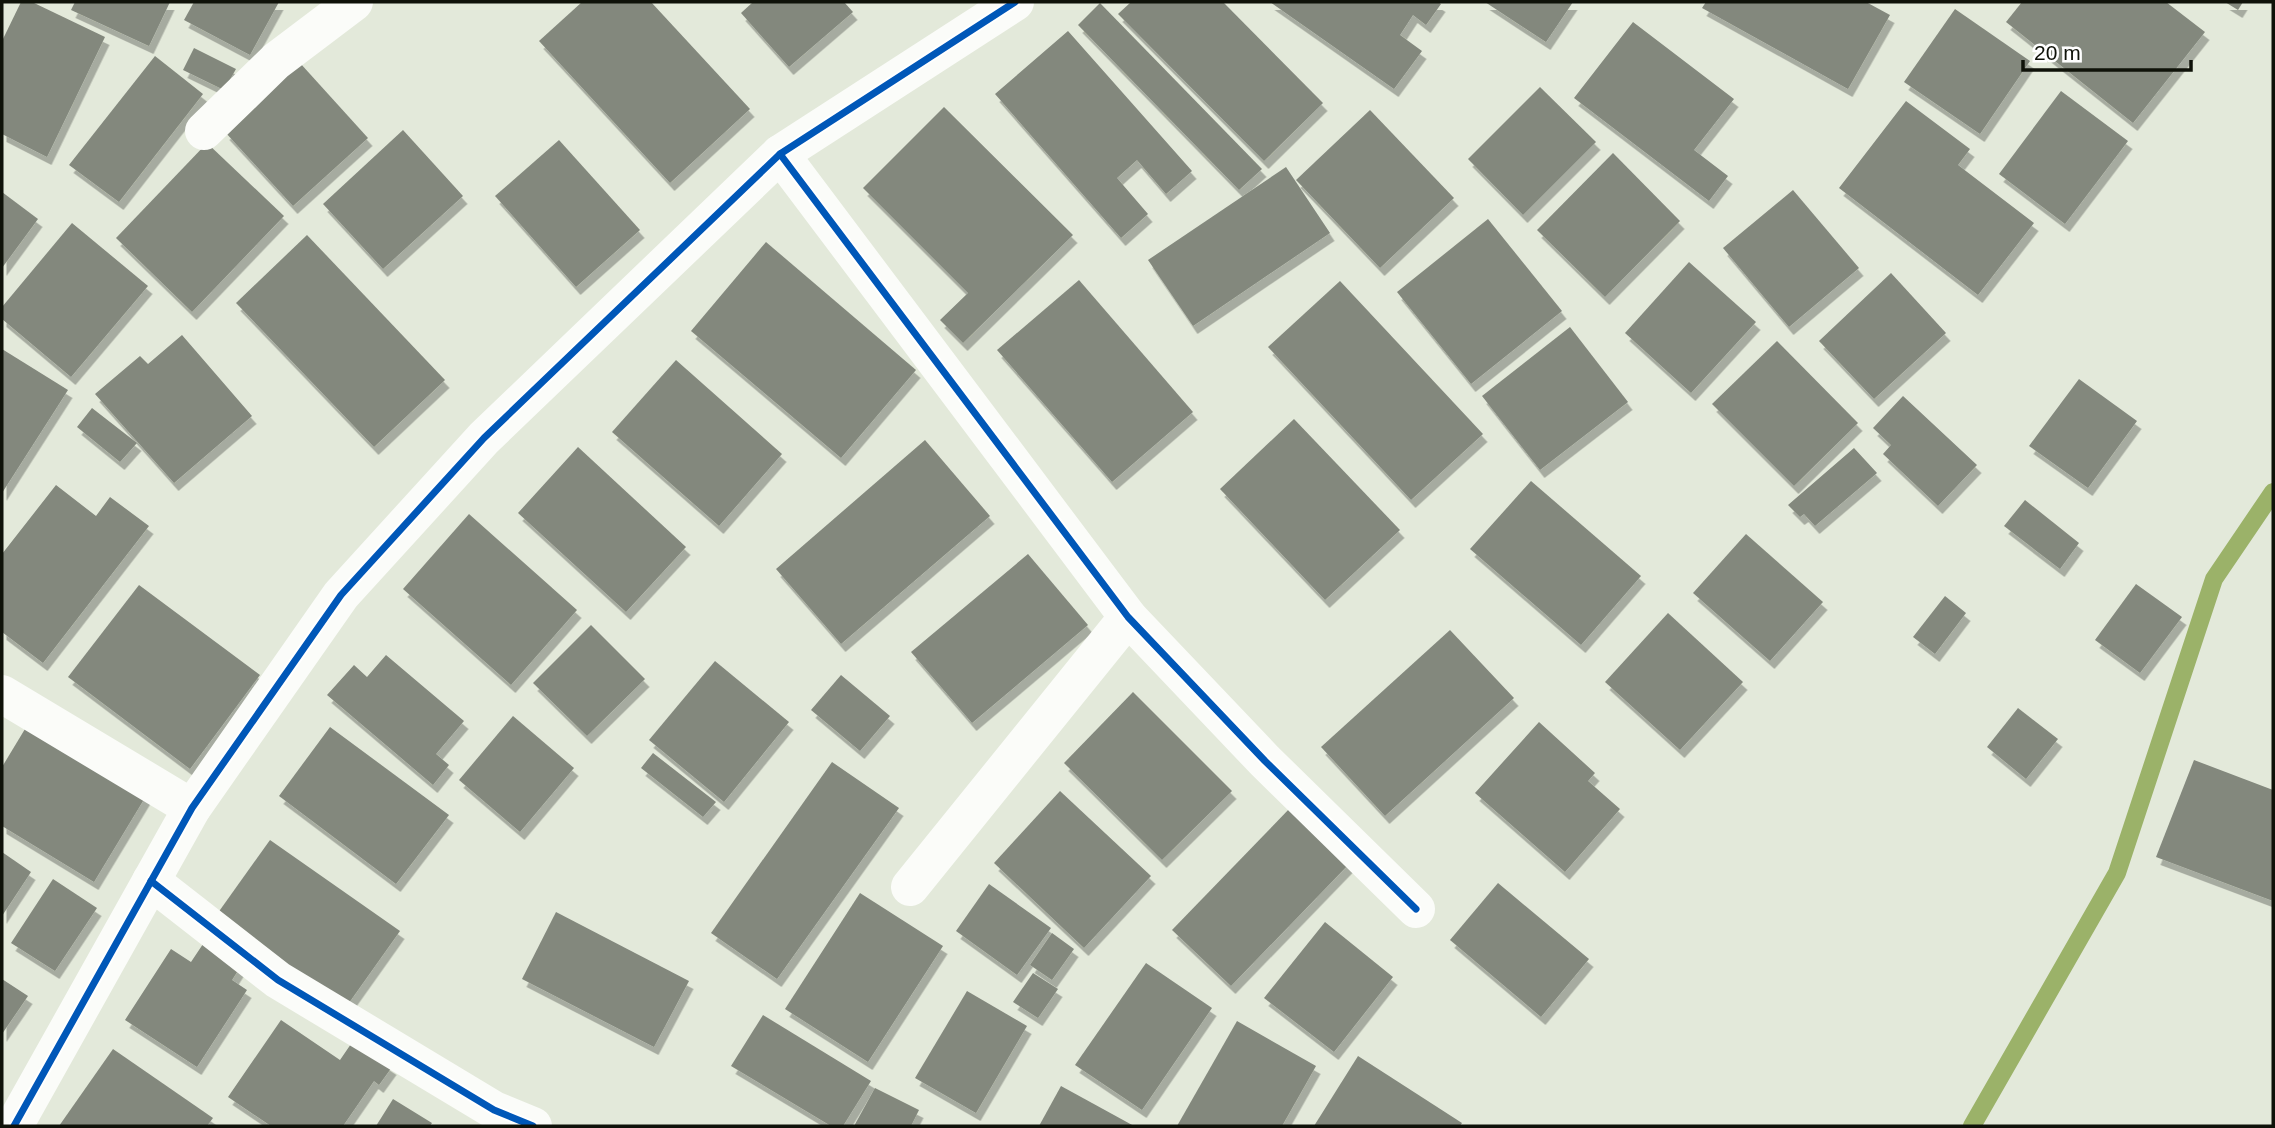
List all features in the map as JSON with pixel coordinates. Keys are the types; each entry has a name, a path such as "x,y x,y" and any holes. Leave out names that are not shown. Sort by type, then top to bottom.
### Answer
{"street":[{"path":"204,131 276,61 354,2"},
{"path":"14,1126 192,808 341,595 484,438 780,154 1015,2"},
{"path":"780,154 1128,617 1265,761 1416,909"},
{"path":"910,887 1128,617"},
{"path":"2,694 192,808"},
{"path":"151,881 278,980 494,1110 533,1126"}],"building":[{"path":"21,2 32,2 105,37 47,157 2,134 2,41"},
{"path":"75,2 170,2 149,46 71,10"},
{"path":"194,2 279,2 250,55 184,20"},
{"path":"582,2 651,2 750,109 670,183 539,41"},
{"path":"753,2 844,2 853,12 789,67 741,13"},
{"path":"1131,2 1223,2 1323,103 1264,161 1118,14"},
{"path":"1270,2 1441,4 1426,25 1413,15 1400,35 1422,51 1394,89"},
{"path":"1485,2 1573,2 1546,42"},
{"path":"1706,2 1866,2 1890,15 1848,89 1702,8"},
{"path":"2022,2 2166,2 2205,32 2133,123 2006,22"},
{"path":"2225,2 2243,2 2238,10"},
{"path":"1100,3 1262,169 1239,190 1078,25"},
{"path":"1955,9 2030,61 1980,134 1904,82"},
{"path":"1633,22 1734,99 1694,150 1728,176 1709,201 1574,98"},
{"path":"1068,31 1192,171 1166,194 1137,160 1117,178 1148,214 1121,238 995,94"},
{"path":"194,48 236,69 224,90 183,70"},
{"path":"155,56 203,94 119,202 69,165"},
{"path":"300,63 368,138 293,206 225,132"},
{"path":"1540,87 1596,142 1523,215 1468,159"},
{"path":"2061,91 2128,141 2065,224 1999,174"},
{"path":"1906,101 1970,149 1958,165 2034,223 1978,295 1839,188"},
{"path":"944,107 1073,235 963,343 940,320 968,293 863,188"},
{"path":"1370,110 1454,198 1380,268 1296,180"},
{"path":"403,130 463,196 383,269 323,204"},
{"path":"559,140 640,230 576,287 495,196"},
{"path":"207,143 284,216 192,312 116,238"},
{"path":"1613,153 1680,221 1605,297 1537,230"},
{"path":"1286,167 1330,233 1193,326 1148,260"},
{"path":"1793,190 1859,268 1789,327 1723,248"},
{"path":"2,192 38,219 2,268"},
{"path":"1488,219 1562,311 1471,384 1397,292"},
{"path":"72,223 148,286 71,377 2,319 2,307"},
{"path":"307,235 445,380 374,447 236,303"},
{"path":"766,242 916,370 841,458 691,331"},
{"path":"1689,262 1756,322 1691,393 1625,333"},
{"path":"1891,273 1946,333 1874,399 1819,341"},
{"path":"1079,280 1193,412 1112,482 997,350"},
{"path":"1340,281 1483,434 1411,500 1268,347"},
{"path":"1570,327 1628,402 1540,470 1482,396"},
{"path":"182,335 252,416 174,483 95,394 140,356 148,364"},
{"path":"1777,341 1858,423 1794,486 1712,404"},
{"path":"2,349 68,390 2,493"},
{"path":"676,360 782,454 719,526 612,432"},
{"path":"2079,379 2137,421 2088,488 2029,446"},
{"path":"1903,396 1977,465 1938,506 1883,454 1891,445 1873,428"},
{"path":"92,408 137,443 120,462 77,427"},
{"path":"1294,419 1400,530 1325,600 1220,489"},
{"path":"925,440 990,516 841,644 776,569"},
{"path":"578,447 686,547 626,612 518,513"},
{"path":"1854,448 1877,473 1815,526 1804,514 1800,517 1788,505"},
{"path":"1531,481 1641,576 1581,645 1470,549"},
{"path":"56,485 96,516 110,497 149,526 43,663 2,632 2,554"},
{"path":"2025,500 2079,543 2060,569 2004,526"},
{"path":"469,514 577,610 511,685 403,589"},
{"path":"1746,534 1823,602 1770,661 1693,593"},
{"path":"1028,554 1088,625 972,723 911,652"},
{"path":"2136,584 2182,617 2140,673 2095,640"},
{"path":"139,585 260,675 190,769 68,677"},
{"path":"1945,596 1966,613 1935,654 1913,637"},
{"path":"1668,613 1743,682 1680,750 1605,682"},
{"path":"591,625 645,679 587,736 533,683"},
{"path":"1450,630 1514,698 1385,816 1321,747"},
{"path":"386,655 464,721 436,754 449,765 433,785 327,695 354,665 367,677"},
{"path":"715,661 789,722 724,802 649,740"},
{"path":"841,675 890,716 860,751 811,710"},
{"path":"1133,692 1232,791 1162,860 1064,763"},
{"path":"2018,708 2058,739 2026,779 1987,747"},
{"path":"513,716 574,768 520,832 459,780"},
{"path":"1539,722 1595,773 1588,781 1620,809 1565,872 1475,793"},
{"path":"28,724 146,796 94,882 2,826 2,767"},
{"path":"330,727 449,815 396,884 279,796"},
{"path":"653,753 716,802 703,817 641,768"},
{"path":"2194,760 2273,790 2273,901 2156,857"},
{"path":"832,762 899,808 777,979 711,933"},
{"path":"1060,791 1151,876 1084,948 994,863"},
{"path":"1291,807 1350,863 1231,986 1172,930"},
{"path":"270,840 400,931 346,1007 215,917"},
{"path":"2,852 31,872 2,916"},
{"path":"53,879 97,908 55,971 11,943"},
{"path":"1498,883 1589,959 1541,1017 1450,940"},
{"path":"989,884 1051,928 1017,975 956,931"},
{"path":"860,893 943,946 868,1062 785,1009"},
{"path":"556,912 689,981 654,1047 522,979"},
{"path":"1325,922 1393,977 1334,1052 1264,998"},
{"path":"1052,933 1074,949 1052,980 1030,965"},
{"path":"209,935 246,958 232,980 247,990 197,1067 125,1020 171,949 191,962"},
{"path":"1146,963 1212,1008 1142,1110 1075,1065"},
{"path":"1033,973 1058,989 1038,1018 1013,1002"},
{"path":"2,979 28,996 2,1034"},
{"path":"967,991 1027,1026 976,1113 915,1078"},
{"path":"763,1015 871,1081 843,1126 831,1126 731,1066"},
{"path":"281,1020 340,1060 353,1041 392,1067 379,1085 374,1081 343,1126 271,1126 228,1097"},
{"path":"1237,1021 1316,1066 1282,1126 1177,1126"},
{"path":"113,1049 213,1118 207,1126 59,1126"},
{"path":"1358,1056 1462,1123 1460,1126 1314,1126"},
{"path":"1061,1086 1134,1126 1039,1126"},
{"path":"875,1088 919,1110 911,1126 854,1126"},
{"path":"393,1099 432,1123 430,1126 376,1126"}],"waterway":[{"path":"1972,1126 2117,873 2214,579 2273,492"}],"cycle path":[{"path":"14,1126 192,808 341,595 484,438 780,154 1015,2"},
{"path":"780,154 1128,617 1265,761 1416,909"},
{"path":"151,881 278,980 494,1110 533,1126"}]}
